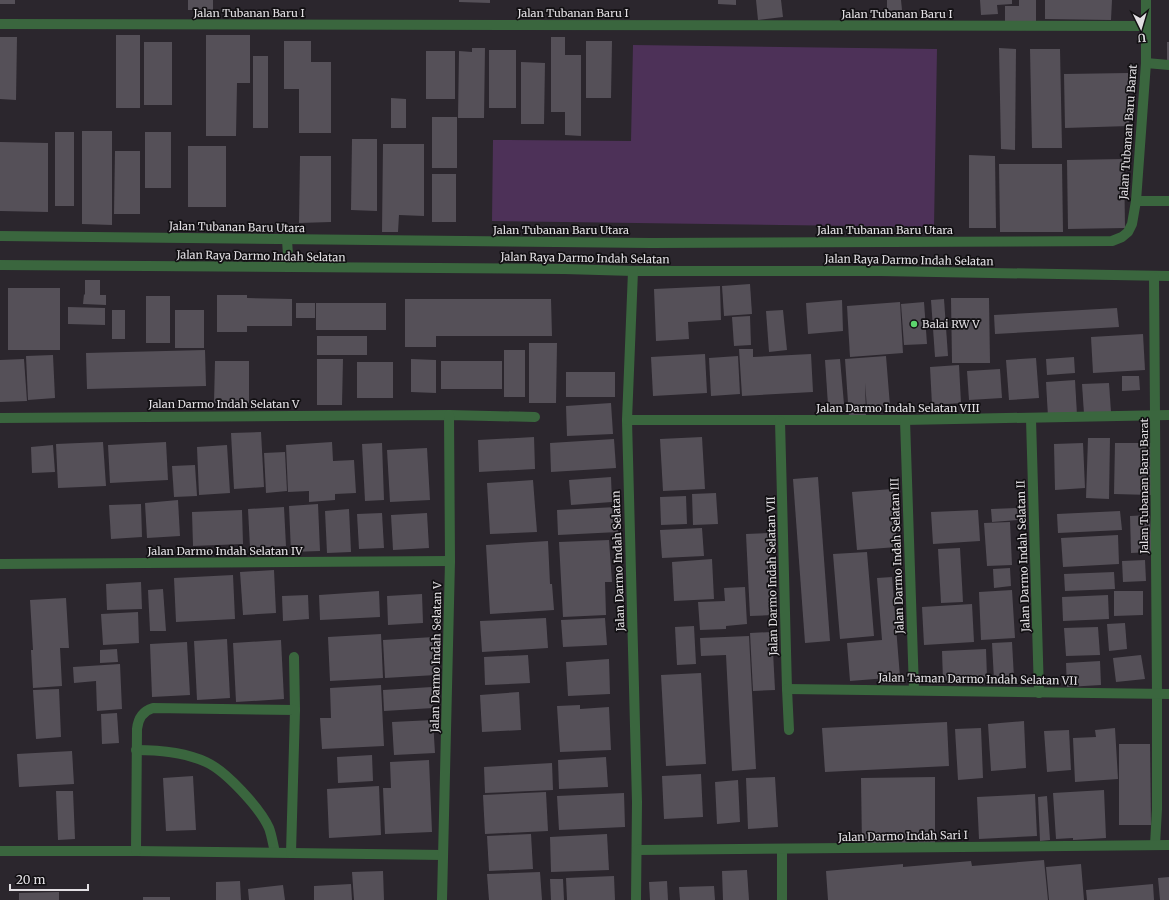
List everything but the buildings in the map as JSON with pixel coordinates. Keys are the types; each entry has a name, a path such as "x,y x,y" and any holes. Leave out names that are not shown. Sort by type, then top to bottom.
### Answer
{"street":[{"name":"Jalan Tubanan Baru Barat","path":"1122,237 1128,232 1132,224 1136,201 1146,63 1146,0"},
{"name":"Jalan Tubanan Baru I","path":"0,24 1146,26"},
{"path":"1146,63 1169,64"},
{"path":"1136,201 1169,201"},
{"name":"Jalan Tubanan Baru Utara","path":"0,236 667,243 1112,241 1122,237"},
{"path":"288,240 288,255"},
{"name":"Jalan Raya Darmo Indah Selatan","path":"0,265 556,269 633,271 880,271 1154,277 1169,276"},
{"name":"Jalan Darmo Indah Selatan","path":"633,271 627,420 637,802 636,850"},
{"name":"Jalan Tubanan Baru Barat","path":"1154,277 1157,694 1157,809 1155,845"},
{"name":"Jalan Darmo Indah Selatan V","path":"442,900 450,561 449,415"},
{"name":"Jalan Darmo Indah Selatan V","path":"0,418 449,415 535,417"},
{"name":"Jalan Darmo Indah Selatan VIII","path":"627,420 780,421 1031,419 1169,415"},
{"name":"Jalan Darmo Indah Selatan II","path":"1031,419 1039,693"},
{"name":"Jalan Darmo Indah Selatan III","path":"905,420 914,690"},
{"name":"Jalan Darmo Indah Selatan VII","path":"780,421 789,730"},
{"name":"Jalan Darmo Indah Selatan IV","path":"0,564 450,561"},
{"path":"291,853 295,710 294,658"},
{"name":"Jalan Taman Darmo Indah Selatan VII","path":"787,689 1169,694"},
{"path":"136,850 136,750 138,722 147,710 153,708 295,710"},
{"path":"136,750 162,750 187,755 207,762 229,778 254,805 269,828 275,852"},
{"name":"Jalan Darmo Indah Sari I","path":"636,850 1169,845"},
{"path":"782,849 782,900"},
{"path":"0,851 136,850 443,855"},
{"path":"636,850 636,900"}],"shaded area":[{"path":"633,45 937,49 934,227 492,221 493,140 631,141"}],"place":[{"name":"Balai RW V","path":"914,324"}]}
